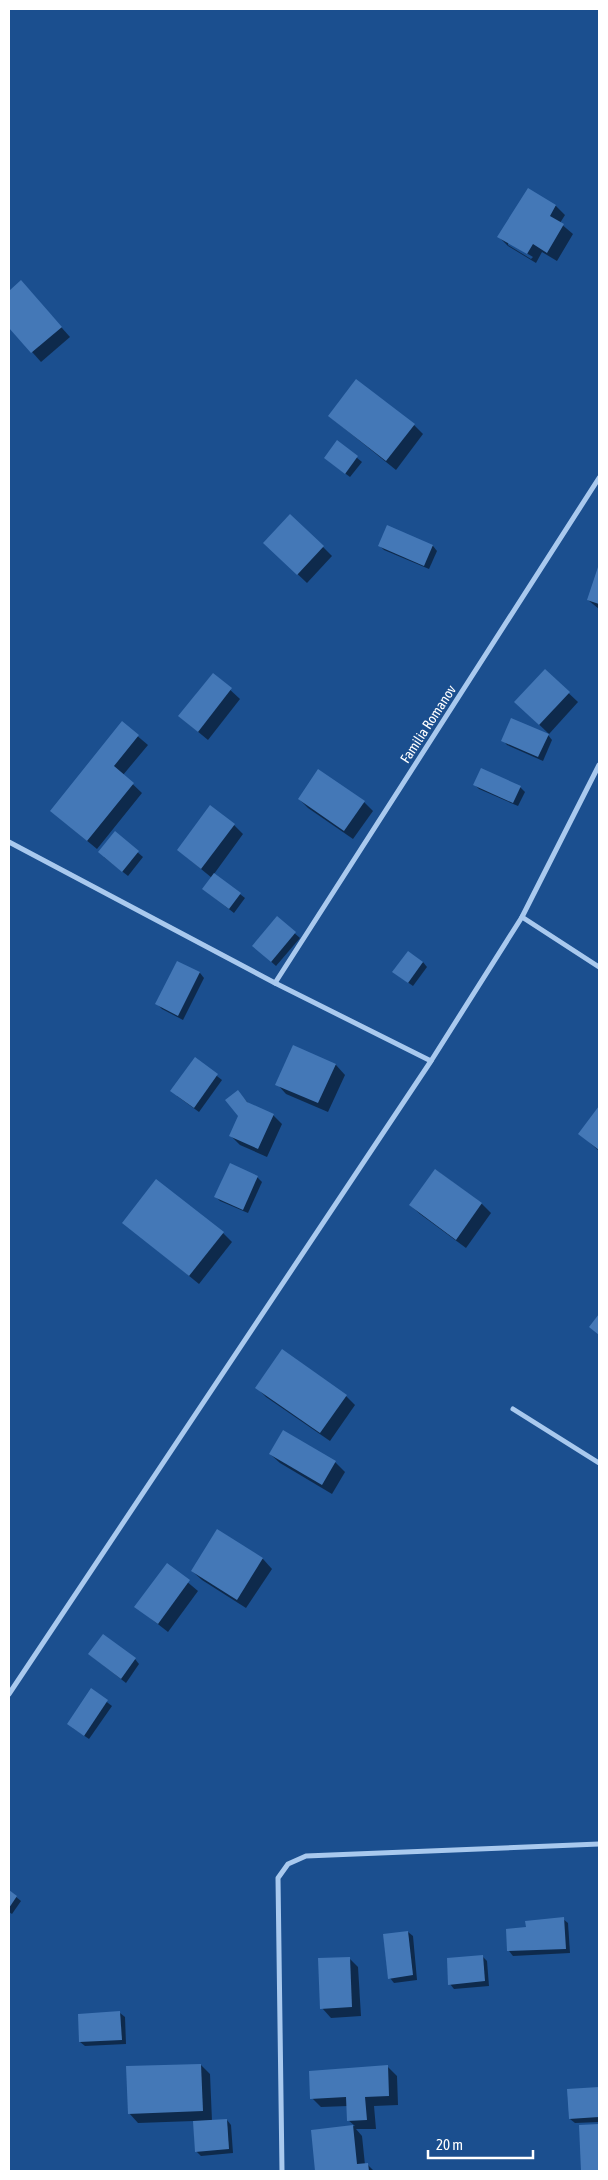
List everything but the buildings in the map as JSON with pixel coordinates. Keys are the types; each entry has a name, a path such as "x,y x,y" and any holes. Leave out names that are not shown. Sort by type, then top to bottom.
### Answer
{"street":[{"name":"Familia Romanov","path":"275,983 599,478"},
{"path":"9,1694 430,1061 522,917 599,765"},
{"path":"9,842 275,983 430,1061"},
{"path":"522,917 599,967"},
{"path":"513,1408 599,1463"},
{"path":"282,2171 278,1878 288,1864 306,1856 599,1844"}]}
